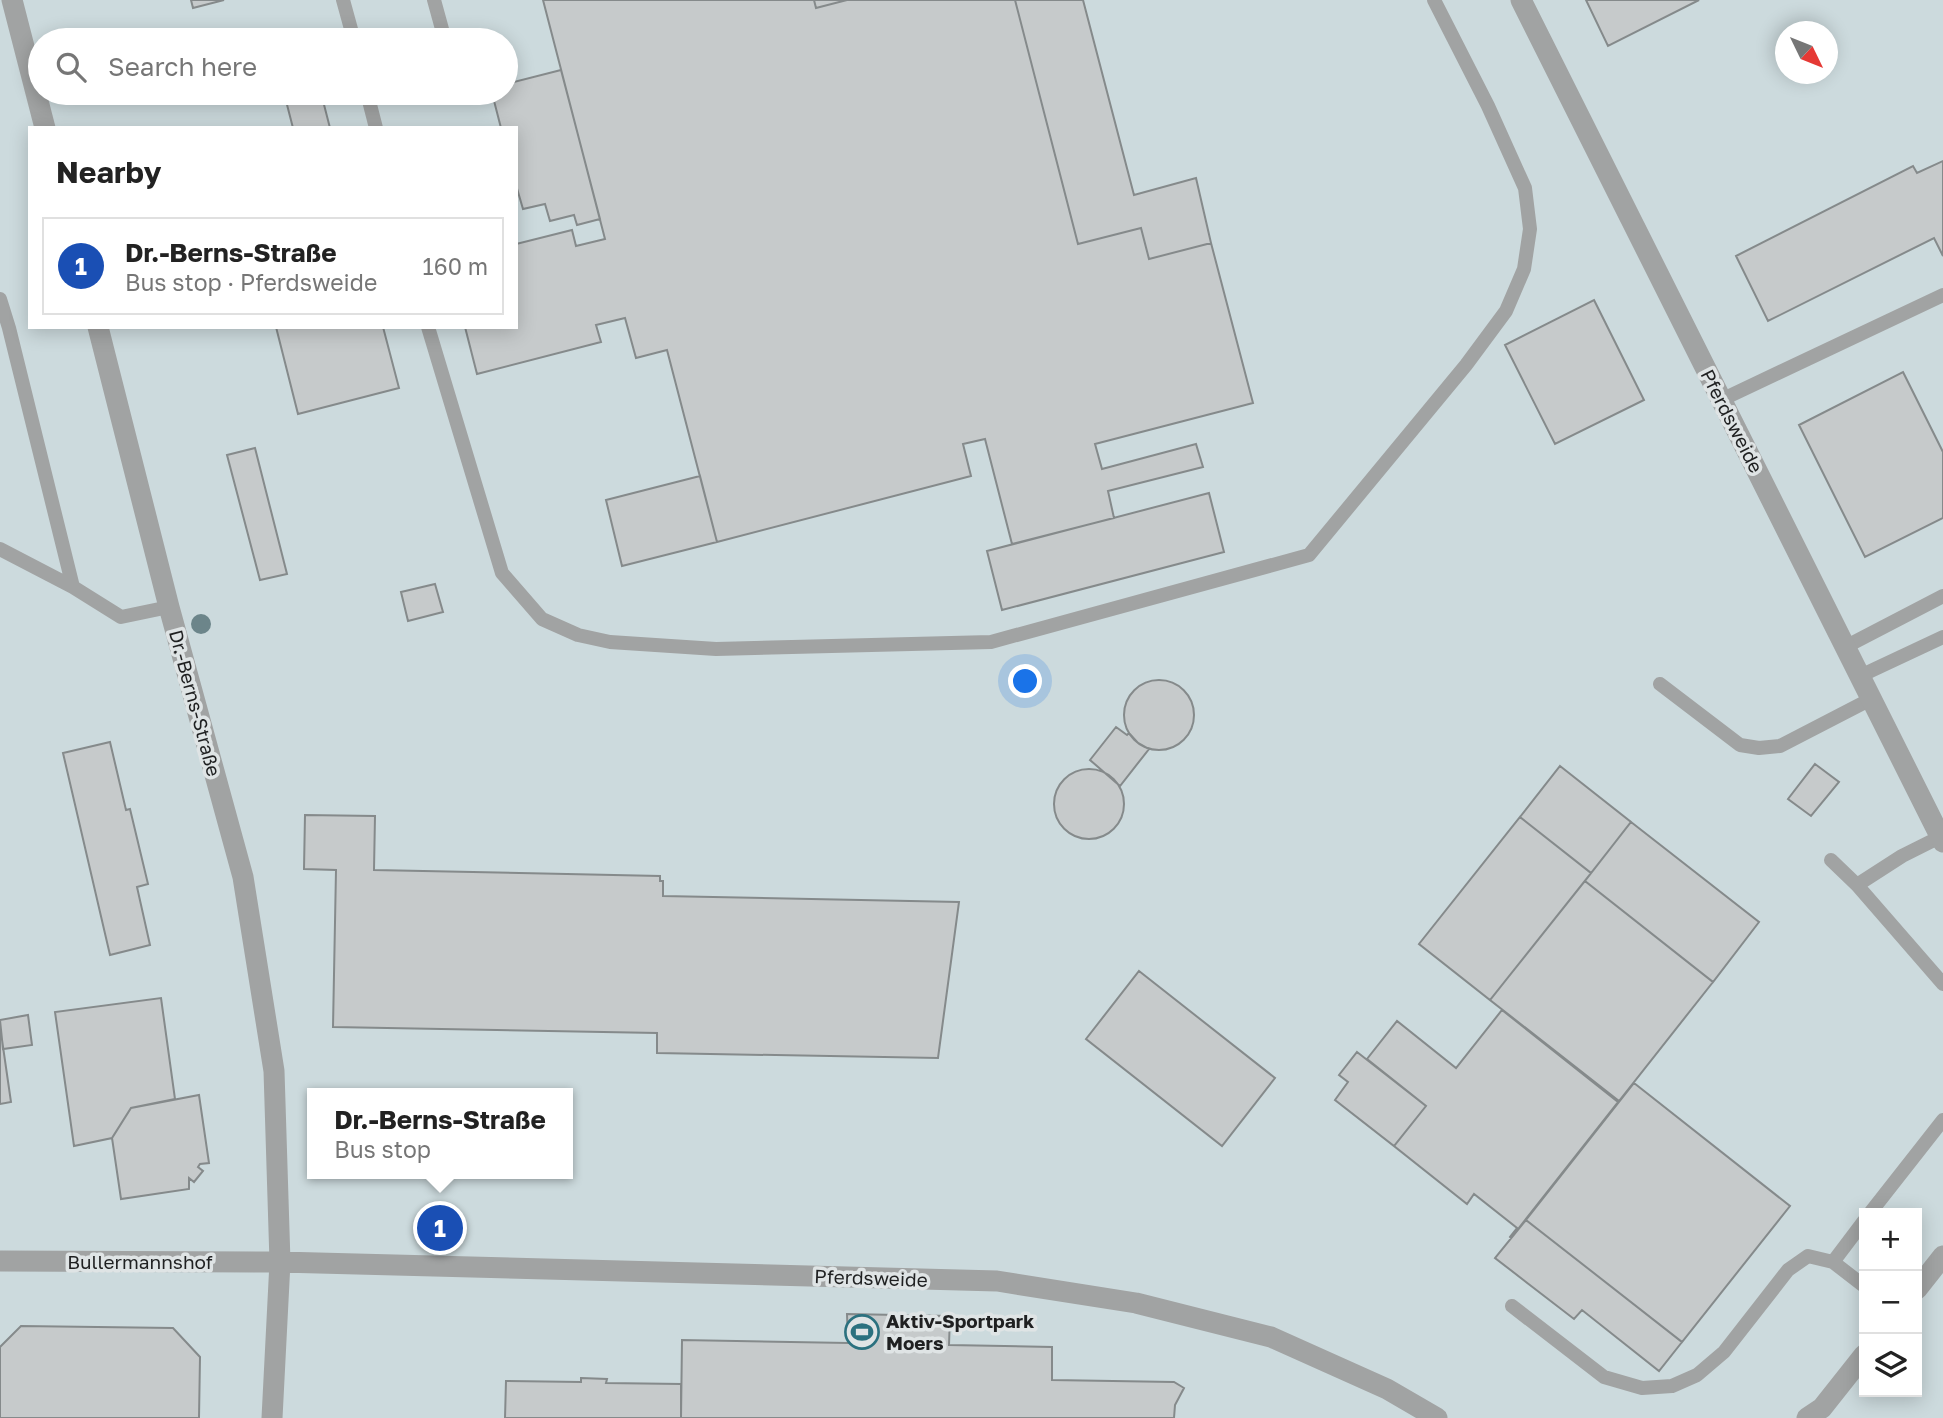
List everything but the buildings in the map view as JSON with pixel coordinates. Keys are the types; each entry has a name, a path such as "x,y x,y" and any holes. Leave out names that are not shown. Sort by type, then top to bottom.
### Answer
{"street":[{"path":"12,0 28,60"},
{"name":"Pferdsweide","path":"1521,0 1942,840"},
{"path":"40,105 45,126"},
{"name":"Dr.-Berns-Straße","path":"98,329 169,607 243,877 274,1071 280,1262 272,1418"},
{"path":"1922,1283 1943,1256"},
{"name":"Bullermannshof","path":"0,1261 280,1262"},
{"name":"Pferdsweide","path":"280,1262 997,1281 1136,1303 1271,1337 1387,1389 1437,1418"},
{"path":"1807,1418 1822,1408 1859,1361"}],"lane":[{"path":"343,0 351,28"},
{"path":"434,0 442,28"},
{"path":"429,329 502,573 542,619 578,635 610,642 716,649 991,642 1309,555 1466,365 1506,311 1524,269 1530,229 1525,188 1488,106 1434,0"},
{"path":"370,105 375,126"},
{"path":"1721,400 1943,295"},
{"path":"0,299 73,587"},
{"path":"0,549 73,587 121,617 169,607"},
{"path":"1845,647 1943,596"},
{"path":"1860,676 1943,637"},
{"path":"1660,684 1740,745 1759,748 1780,746 1871,699"},
{"path":"1857,885 1902,856 1942,840"},
{"path":"1831,860 1857,885 1943,984"},
{"path":"1874,1208 1943,1120"},
{"path":"1833,1262 1859,1228"},
{"path":"1512,1306 1604,1377 1642,1388 1672,1386 1696,1375 1724,1352 1788,1270 1808,1256 1833,1262 1859,1282"}],"shaded area":[{"path":"0,0 1943,0 1943,1418 0,1418"}],"place":[{"name":"Dr.-Berns-Straße","path":"440,1228"},
{"name":"Aktiv-Sportpark Moers","path":"862,1332"}]}
